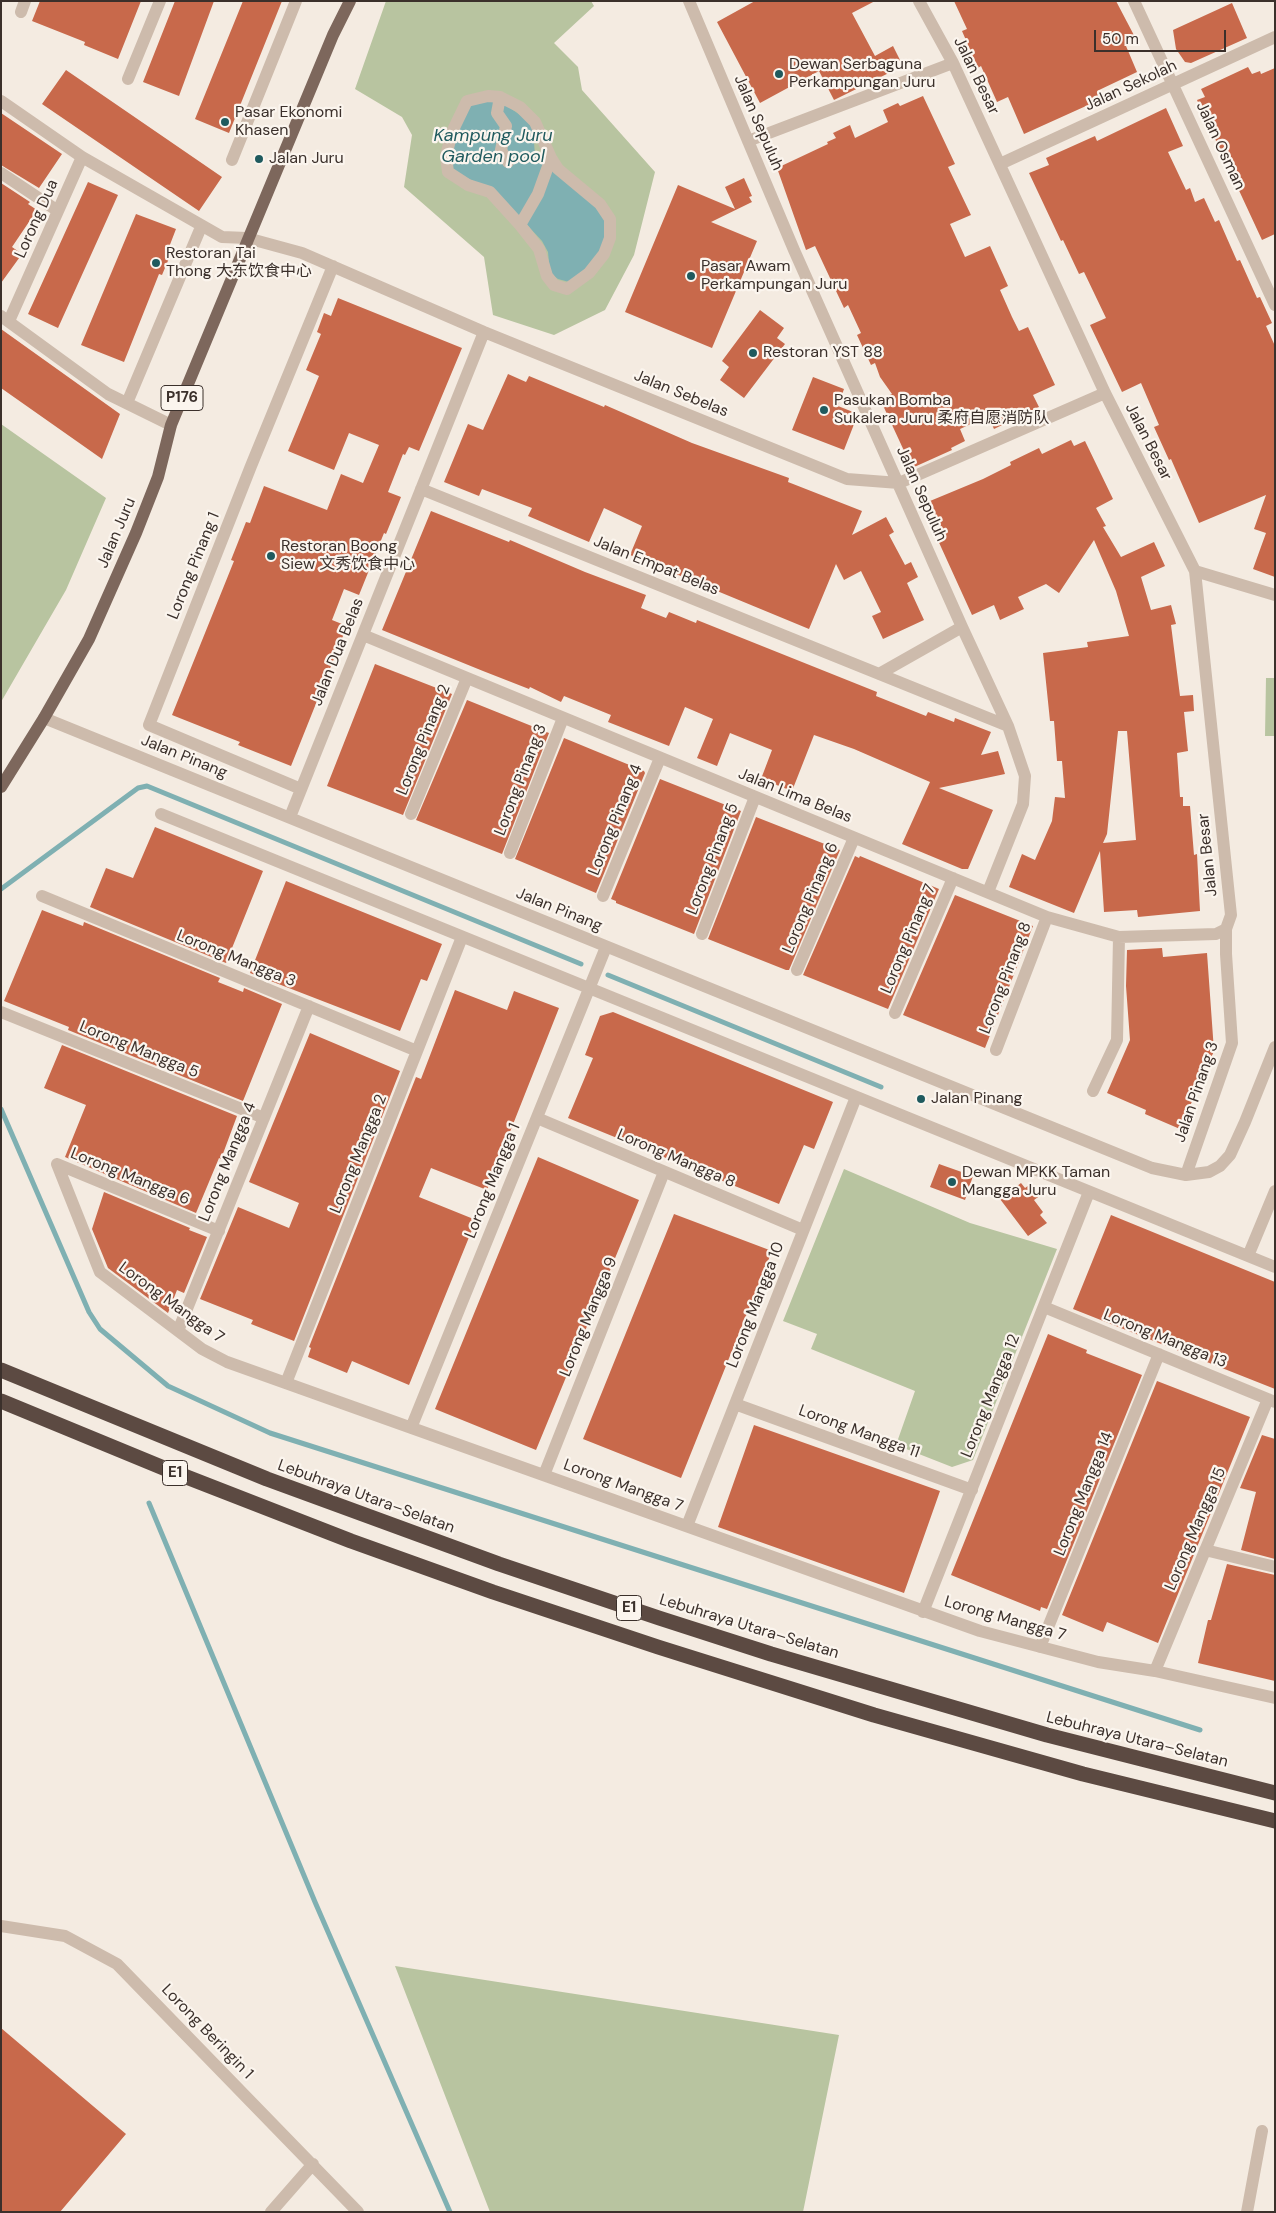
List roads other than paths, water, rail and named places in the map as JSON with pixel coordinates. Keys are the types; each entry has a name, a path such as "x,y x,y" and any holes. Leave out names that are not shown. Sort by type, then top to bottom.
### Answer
{"highway":[{"name":"Lebuhraya Utara–Selatan","path":"1,1370 267,1479 490,1561 649,1615 1038,1732 1275,1793"},
{"name":"E1","path":"1,1401 166,1469 351,1540 493,1592 648,1644 874,1715 1083,1774 1275,1821"}],"main road":[{"name":"Jalan Juru","path":"1,787 44,718 88,639 136,533 158,476 171,425 247,238 333,35 350,1"}],"street":[{"path":"128,79 160,1"},
{"path":"232,160 296,1"},
{"name":"Jalan Sepuluh","path":"689,1 794,250 1008,726 1025,776 1023,804 988,892"},
{"name":"Jalan Besar","path":"919,1 953,63 1104,393 1194,571 1231,915 1226,929"},
{"name":"Jalan Osman","path":"1134,1 1273,298"},
{"name":"Jalan Sekolah","path":"1000,164 1275,37"},
{"path":"748,141 953,63"},
{"path":"488,96 500,97 520,107 535,122 551,158 558,169 600,204 610,219 610,238 604,254 589,273 567,289 554,285 547,276 539,249 520,224 490,192 468,185 448,172 446,156 452,132 467,101 488,96"},
{"path":"500,97 497,113 506,126 501,150 508,162"},
{"name":"Jalan Sebelas","path":"1,102 82,157 222,237 247,238 302,253 484,332 847,479 899,483 1104,393"},
{"name":"Lorong Dua","path":"5,319 82,157"},
{"path":"520,224 538,194 551,158"},
{"path":"1,173 58,210"},
{"path":"127,403 202,227"},
{"name":"Lorong Pinang 1","path":"301,789 148,725 251,466 334,266"},
{"path":"5,319 108,394 171,425"},
{"name":"Jalan Dua Belas","path":"290,817 484,332"},
{"name":"Jalan Empat Belas","path":"421,489 1008,726"},
{"path":"1194,571 1275,595"},
{"path":"879,674 962,627"},
{"name":"Jalan Lima Belas","path":"362,635 1047,917 1119,937 1216,934 1226,929"},
{"name":"Lorong Pinang 2","path":"411,814 467,678"},
{"name":"Jalan Pinang","path":"44,718 1152,1168 1186,1175 1209,1172 1220,1166 1230,1155 1275,1047"},
{"name":"Lorong Pinang 3","path":"510,853 563,718"},
{"name":"Lorong Pinang 4","path":"603,896 660,758"},
{"name":"Lorong Pinang 5","path":"702,934 756,797"},
{"path":"161,814 1275,1267"},
{"name":"Lorong Pinang 6","path":"797,970 854,838"},
{"name":"Lorong Pinang 7","path":"895,1013 953,878"},
{"name":"Lorong Mangga 3","path":"42,896 418,1051"},
{"name":"Lorong Pinang 8","path":"996,1050 1047,917"},
{"name":"Jalan Pinang 3","path":"1186,1175 1232,1043 1226,929"},
{"name":"Lorong Mangga 2","path":"286,1383 462,936"},
{"path":"1093,1091 1117,1040 1119,937"},
{"name":"Lorong Mangga 1","path":"411,1428 606,947"},
{"name":"Lorong Mangga 4","path":"178,1331 309,1006"},
{"name":"Lorong Mangga 5","path":"1,1012 264,1118"},
{"name":"Lorong Mangga 10","path":"687,1526 856,1096"},
{"name":"Lorong Mangga 8","path":"536,1118 803,1230"},
{"name":"Lorong Mangga 7","path":"58,1164 100,1272 202,1349 227,1362 980,1631 1098,1662 1155,1671 1275,1698"},
{"name":"Lorong Mangga 6","path":"58,1164 218,1231"},
{"name":"Lorong Mangga 9","path":"544,1475 664,1172"},
{"path":"1248,1256 1275,1191"},
{"name":"Lorong Mangga 12","path":"923,1612 1089,1192"},
{"name":"Lorong Mangga 13","path":"1044,1307 1271,1400"},
{"name":"Lorong Mangga 14","path":"1040,1647 1158,1354"},
{"name":"Lorong Mangga 15","path":"1155,1671 1205,1550 1271,1400"},
{"name":"Lorong Mangga 11","path":"735,1404 972,1490"},
{"path":"1205,1550 1275,1566"},
{"name":"Lorong Beringin 1","path":"1,1926 65,1936 118,1964 358,2212"},
{"path":"1247,2212 1262,2131"},
{"path":"271,2212 313,2164"}],"water":[{"name":"Kampung Juru Garden pool","path":"497,99 523,117 533,128 535,156 598,206 608,222 601,256 569,282 558,279 550,273 548,252 542,241 492,187 484,186 452,171 451,152 468,104"}],"waterway":[{"path":"1,889 138,788 147,786 581,964"},
{"path":"608,975 881,1087"},
{"path":"1,1109 89,1312 100,1329 168,1386 270,1433 1200,1730"},
{"path":"149,1503 315,1902 450,2212"}],"place":[{"name":"Dewan Serbaguna Perkampungan Juru","path":"779,74"},
{"name":"Pasar Ekonomi Khasen","path":"225,122"},
{"name":"Jalan Juru","path":"259,159"},
{"name":"Restoran Tai Thong 大东饮食中心","path":"156,263"},
{"name":"Pasar Awam Perkampungan Juru","path":"691,276"},
{"name":"Restoran YST 88","path":"753,353"},
{"name":"Pasukan Bomba Sukalera Juru 柔府自愿消防队","path":"824,410"},
{"name":"Restoran Boong Siew 文秀饮食中心","path":"271,556"},
{"name":"Jalan Pinang","path":"921,1099"},
{"name":"Dewan MPKK Taman Mangga Juru","path":"952,1182"}]}
